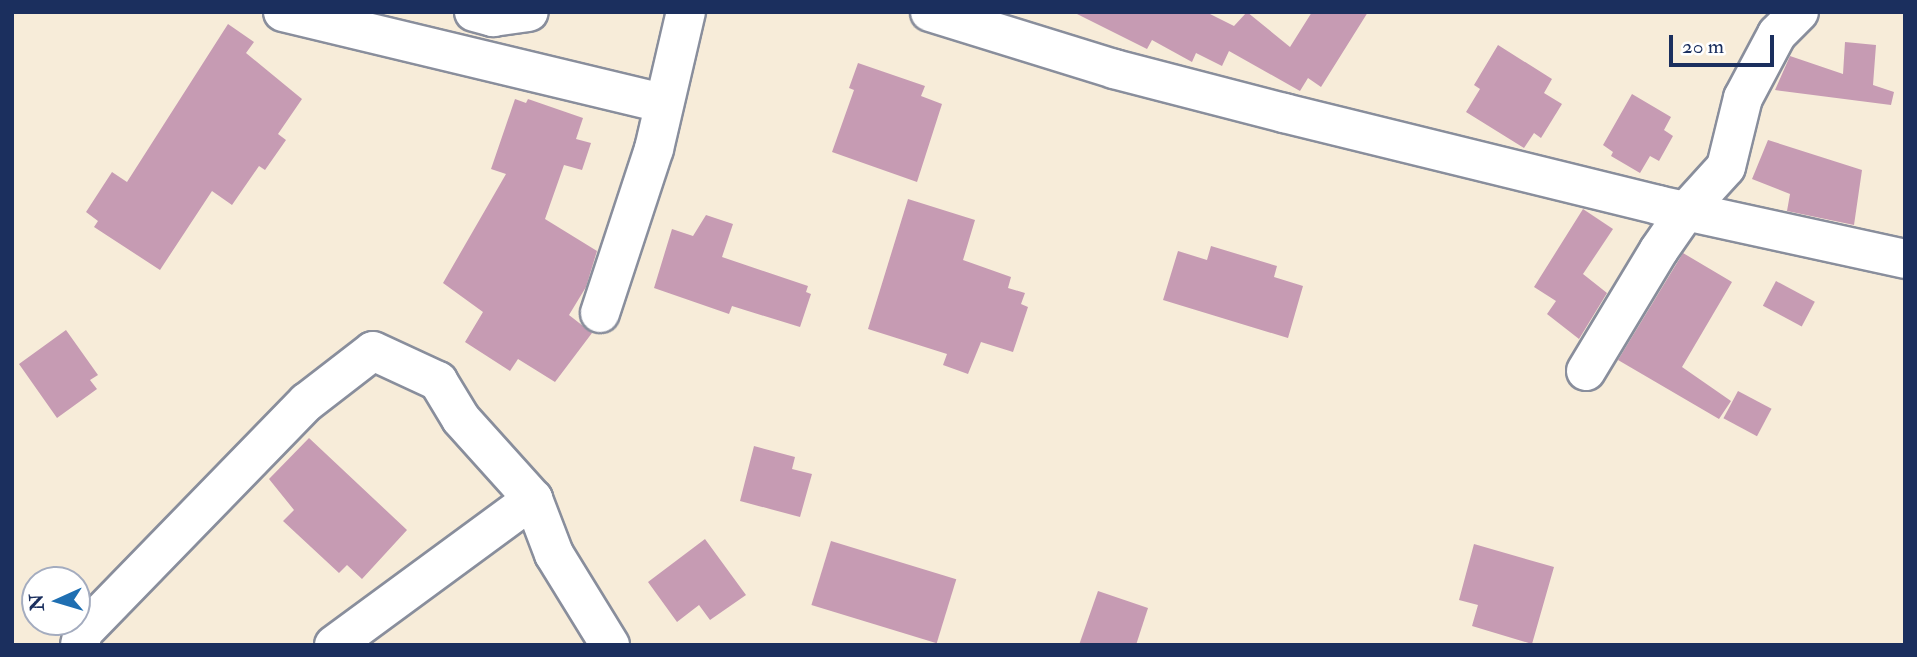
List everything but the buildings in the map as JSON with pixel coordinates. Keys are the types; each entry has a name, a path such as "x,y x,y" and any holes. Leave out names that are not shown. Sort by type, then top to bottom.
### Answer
{"street":[{"path":"283,12 663,103"},
{"path":"474,12 493,17 529,12"},
{"path":"600,313 653,149 686,12"},
{"path":"930,12 1127,72 1686,211 1905,259"},
{"path":"1586,371 1686,211 1726,167 1743,98 1777,34 1799,12"},
{"path":"80,645 83,632 307,402 373,351 438,381 461,419 533,499 554,554 610,645"},
{"path":"334,645 533,499"}]}
